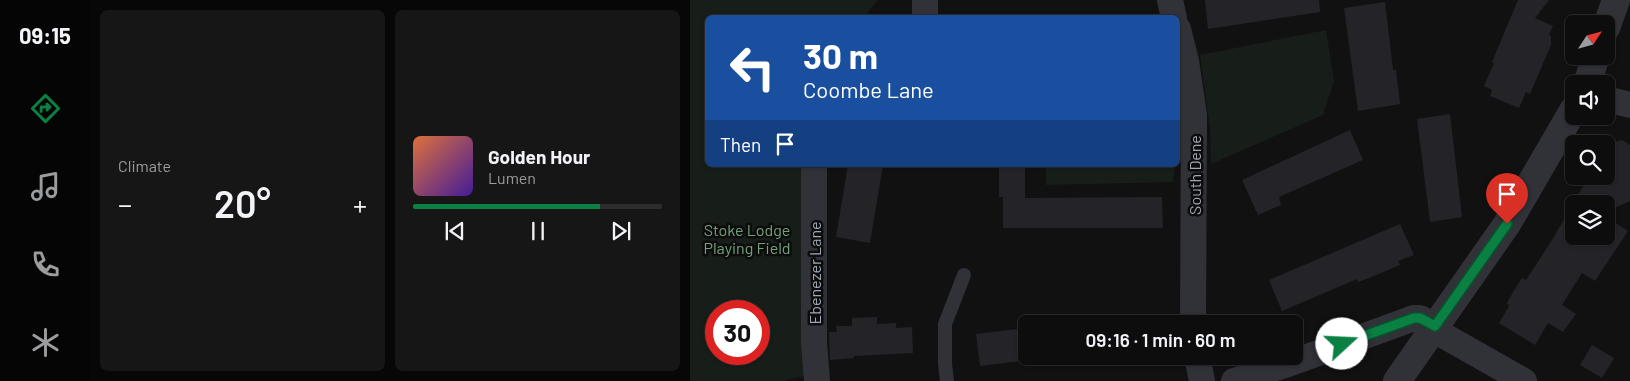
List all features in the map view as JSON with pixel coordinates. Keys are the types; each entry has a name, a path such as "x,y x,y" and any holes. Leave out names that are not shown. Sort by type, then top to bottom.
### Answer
{"street":[{"path":"1170,0 1173,15"},
{"path":"1611,15 1616,0"},
{"name":"South Dene","path":"1180,37 1186,61 1194,115 1193,315"},
{"path":"1615,101 1630,105"},
{"path":"1397,381 1507,224 1565,124"},
{"name":"Ebenezer Lane","path":"814,167 814,343 817,381"},
{"path":"1234,381 1288,364 1414,318 1420,318 1524,381"},
{"path":"1199,365 1202,381"}],"lane":[{"path":"947,381 945,324 964,275"}],"green space":[{"name":"Stoke Lodge Playing Field","path":"690,0 878,0 866,15 705,15 705,167 804,167 805,376 783,381 690,381"},
{"path":"1326,30 1334,81 1323,115 1211,164 1210,129 1200,55"},
{"path":"1046,167 1175,167 1173,182 1046,185"}],"building":[{"path":"1205,0 1319,0 1320,12 1208,29"},
{"path":"1518,0 1549,0 1535,18 1553,26 1549,35 1551,36 1551,45 1530,94 1526,92 1519,108 1490,96 1492,90 1484,86"},
{"path":"1385,2 1393,70 1396,70 1400,104 1358,111 1344,8"},
{"path":"1450,114 1462,217 1430,222 1417,119"},
{"path":"1350,130 1363,160 1279,197 1281,205 1258,215 1242,180"},
{"path":"1622,140 1630,145 1630,201 1615,208 1615,195 1578,195 1584,185 1615,185 1615,142"},
{"path":"848,167 883,167 870,243 836,237"},
{"path":"999,167 1025,167 1025,198 1162,197 1163,228 1003,228 1003,197 999,197"},
{"path":"1565,218 1565,245 1615,245 1615,223 1628,231 1595,281 1582,273 1562,305 1576,314 1563,332 1548,323 1535,345 1499,323 1509,306 1507,303 1513,292 1522,278 1526,280"},
{"path":"1400,224 1414,255 1398,261 1400,265 1358,282 1357,279 1282,311 1269,280"},
{"path":"877,317 877,324 896,323 896,328 912,327 913,353 854,356 854,358 830,360 829,332 837,332 836,326 852,326 852,318"},
{"path":"1018,329 1018,361 980,366 976,334"},
{"path":"1592,345 1614,358 1602,378 1580,365"}],"route":[{"path":"1342,344 1414,318 1420,318 1435,326 1507,224"}]}
